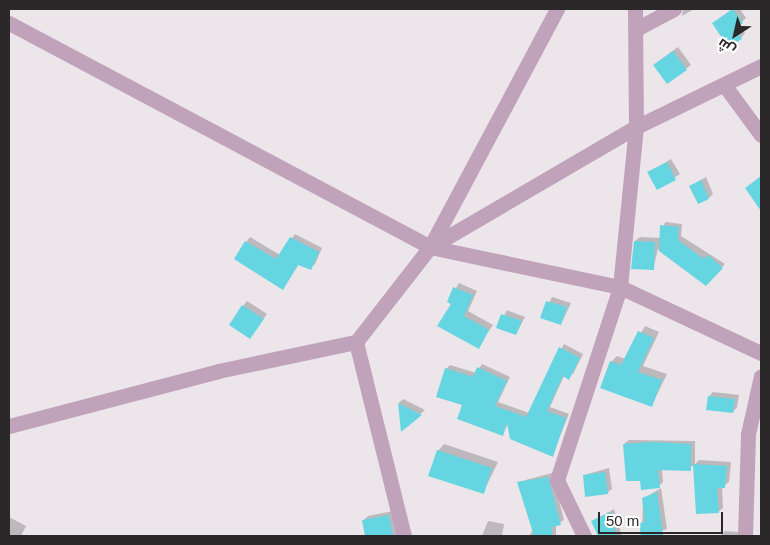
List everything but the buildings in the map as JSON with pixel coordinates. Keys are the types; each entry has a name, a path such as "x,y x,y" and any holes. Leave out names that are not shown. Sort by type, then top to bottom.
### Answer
{"street":[{"path":"9,426 218,371 356,342 430,247 558,9"},
{"path":"584,536 557,480 620,287 636,127 635,9"},
{"path":"636,29 674,9"},
{"path":"9,23 430,247 620,287 761,353"},
{"path":"430,247 636,127 725,86 761,66"},
{"path":"725,86 761,135"},
{"path":"356,342 404,536"},
{"path":"744,536 761,376"}]}
